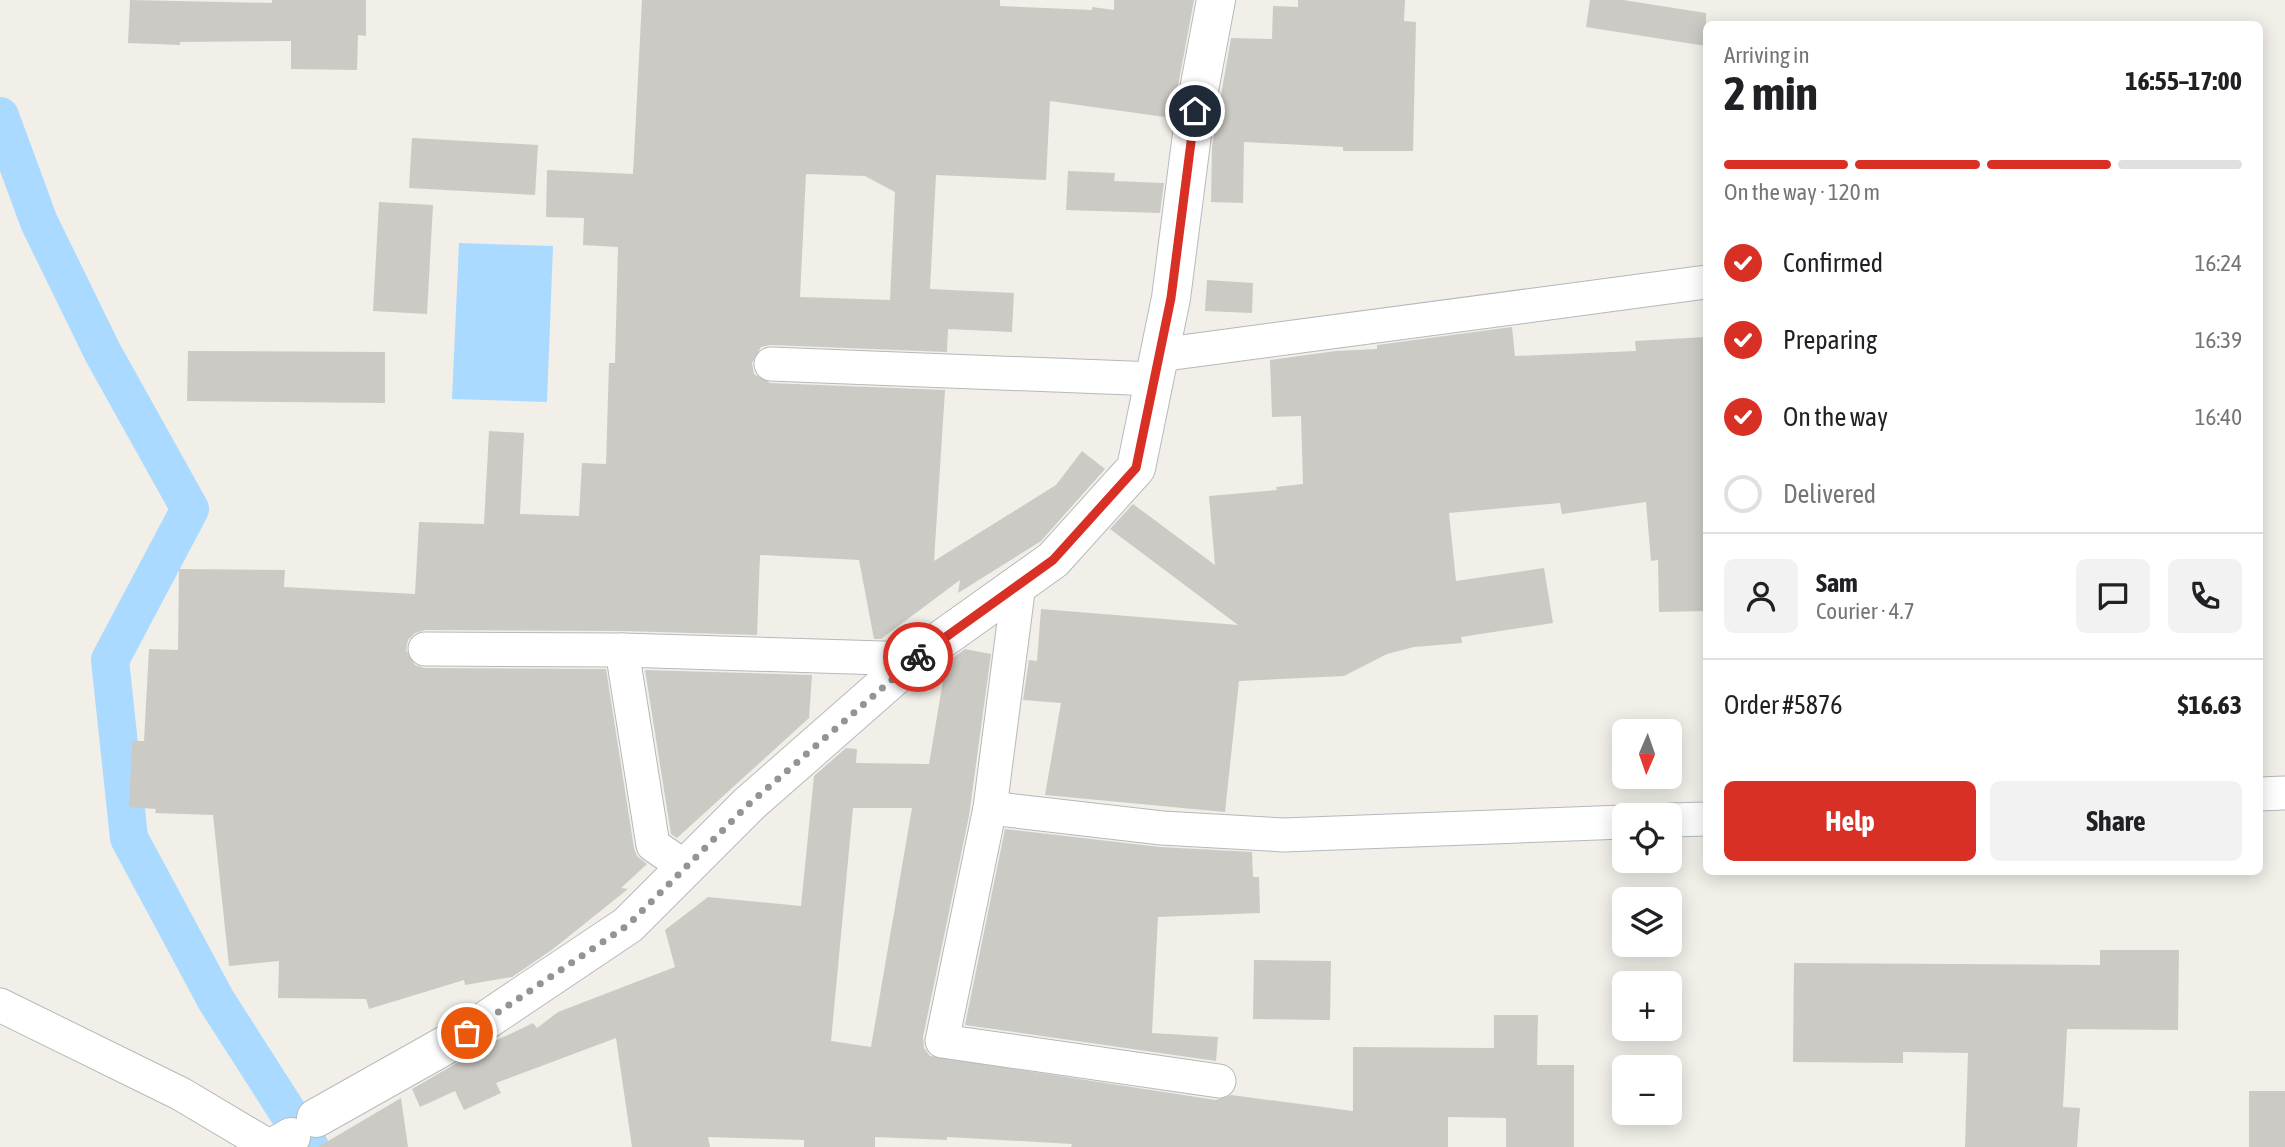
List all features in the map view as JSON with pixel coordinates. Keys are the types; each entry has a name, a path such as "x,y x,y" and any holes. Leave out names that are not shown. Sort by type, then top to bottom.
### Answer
{"street":[{"path":"0,1004 181,1094 288,1137 467,1033 628,925 749,804 914,659 1053,560 1136,468 1171,298 1195,111 1216,0"},
{"path":"771,364 1157,367 1703,282"},
{"path":"1019,584 990,808 942,1041 1219,1081"},
{"path":"425,649 622,650 914,659"},
{"path":"622,650 653,845 685,867"},
{"path":"2263,794 2285,793"},
{"path":"990,808 1162,828 1284,835 1612,822"},
{"path":"1682,820 1703,819"}],"water":[{"path":"459,243 553,246 547,402 452,399"}],"building":[{"path":"130,0 272,3 272,0 366,0 366,36 358,35 357,70 291,69 291,41 180,42 180,45 128,43"},
{"path":"642,0 1000,0 1000,6 1092,10 1092,7 1114,10 1114,0 1194,0 1172,118 1050,101 1046,180 936,175 930,289 1014,293 1012,332 948,329 947,352 771,345 761,347 752,363 754,374 770,383 945,390 934,561 1056,485 1082,451 1105,469 1041,541 958,593 960,580 881,639 874,639 859,560 760,555 757,635 623,631 425,630 415,633 408,640 406,650 415,665 424,668 606,669 634,848 637,856 647,864 621,888 628,889 553,949 512,977 465,985 464,980 369,1009 366,999 278,998 279,961 229,966 213,815 155,813 156,809 129,807 132,741 144,741 149,649 178,650 179,569 285,570 284,587 415,594 419,522 484,524 489,431 524,433 520,514 579,516 582,463 606,464 609,363 615,363 618,247 583,245 584,218 546,217 547,170 633,174","holes":["806,174 865,176 895,192 890,300 800,297"]},
{"path":"1298,0 1405,0 1404,21 1416,22 1413,151 1343,151 1343,147 1244,142 1243,203 1211,202 1212,147 1231,38 1272,39 1273,6 1298,7"},
{"path":"1590,0 1623,0 1706,13 1706,21 1703,21 1703,46 1586,27"},
{"path":"412,138 538,145 535,195 409,188"},
{"path":"1068,171 1115,173 1114,181 1164,183 1160,213 1066,210"},
{"path":"379,202 433,205 427,314 373,311"},
{"path":"1207,280 1253,283 1252,313 1205,311"},
{"path":"1512,327 1515,356 1636,351 1635,341 1703,337 1703,611 1659,612 1658,560 1651,561 1646,502 1562,514 1560,503 1449,513 1456,581 1544,568 1553,623 1461,637 1462,643 1414,647 1387,654 1344,676 1239,681 1225,812 1045,795 1061,703 1023,700 1029,660 1037,661 1041,609 1238,625 1110,529 1133,504 1215,565 1209,496 1277,490 1276,487 1303,484 1301,416 1272,417 1270,360 1336,351 1377,349 1377,345"},
{"path":"188,351 385,352 385,403 187,401"},
{"path":"965,649 991,654 969,816 923,1037 924,1048 930,1056 1216,1100 1231,1095 1353,1111 1353,1047 1494,1048 1494,1015 1538,1015 1537,1065 1574,1065 1574,1147 1506,1147 1506,1118 1448,1117 1448,1147 1071,1147 1072,1144 947,1137 947,1140 875,1137 875,1147 804,1147 804,1140 708,1137 710,1147 632,1147 616,1038 496,1083 501,1093 464,1110 455,1091 420,1107 412,1089 493,1042 533,1023 537,1028 558,1012 675,967 665,930 708,897 801,906 814,776 846,748 857,749 856,763 929,764 946,663","holes":["853,808 912,808 871,1047 831,1041"]},
{"path":"645,670 812,675 809,718 677,838 671,834"},
{"path":"1005,829 1160,847 1252,852 1253,877 1259,877 1260,913 1158,917 1152,1033 1218,1037 1216,1061 965,1025"},
{"path":"2100,950 2179,950 2178,1030 2067,1029 2063,1107 2080,1108 2077,1147 1965,1147 1968,1053 1903,1052 1903,1063 1793,1062 1794,963 2100,965"},
{"path":"1254,960 1331,961 1330,1020 1253,1019"},
{"path":"2249,1091 2285,1091 2285,1147 2249,1147"},
{"path":"401,1098 408,1147 318,1147"}],"waterway":[{"path":"0,116 39,222 103,353 190,509 110,660 129,838 216,1000 310,1147"}],"way so far":[{"path":"467,1033 628,925 749,804 918,657"}],"route":[{"path":"918,657 1053,560 1136,468 1171,298 1195,111"}]}
